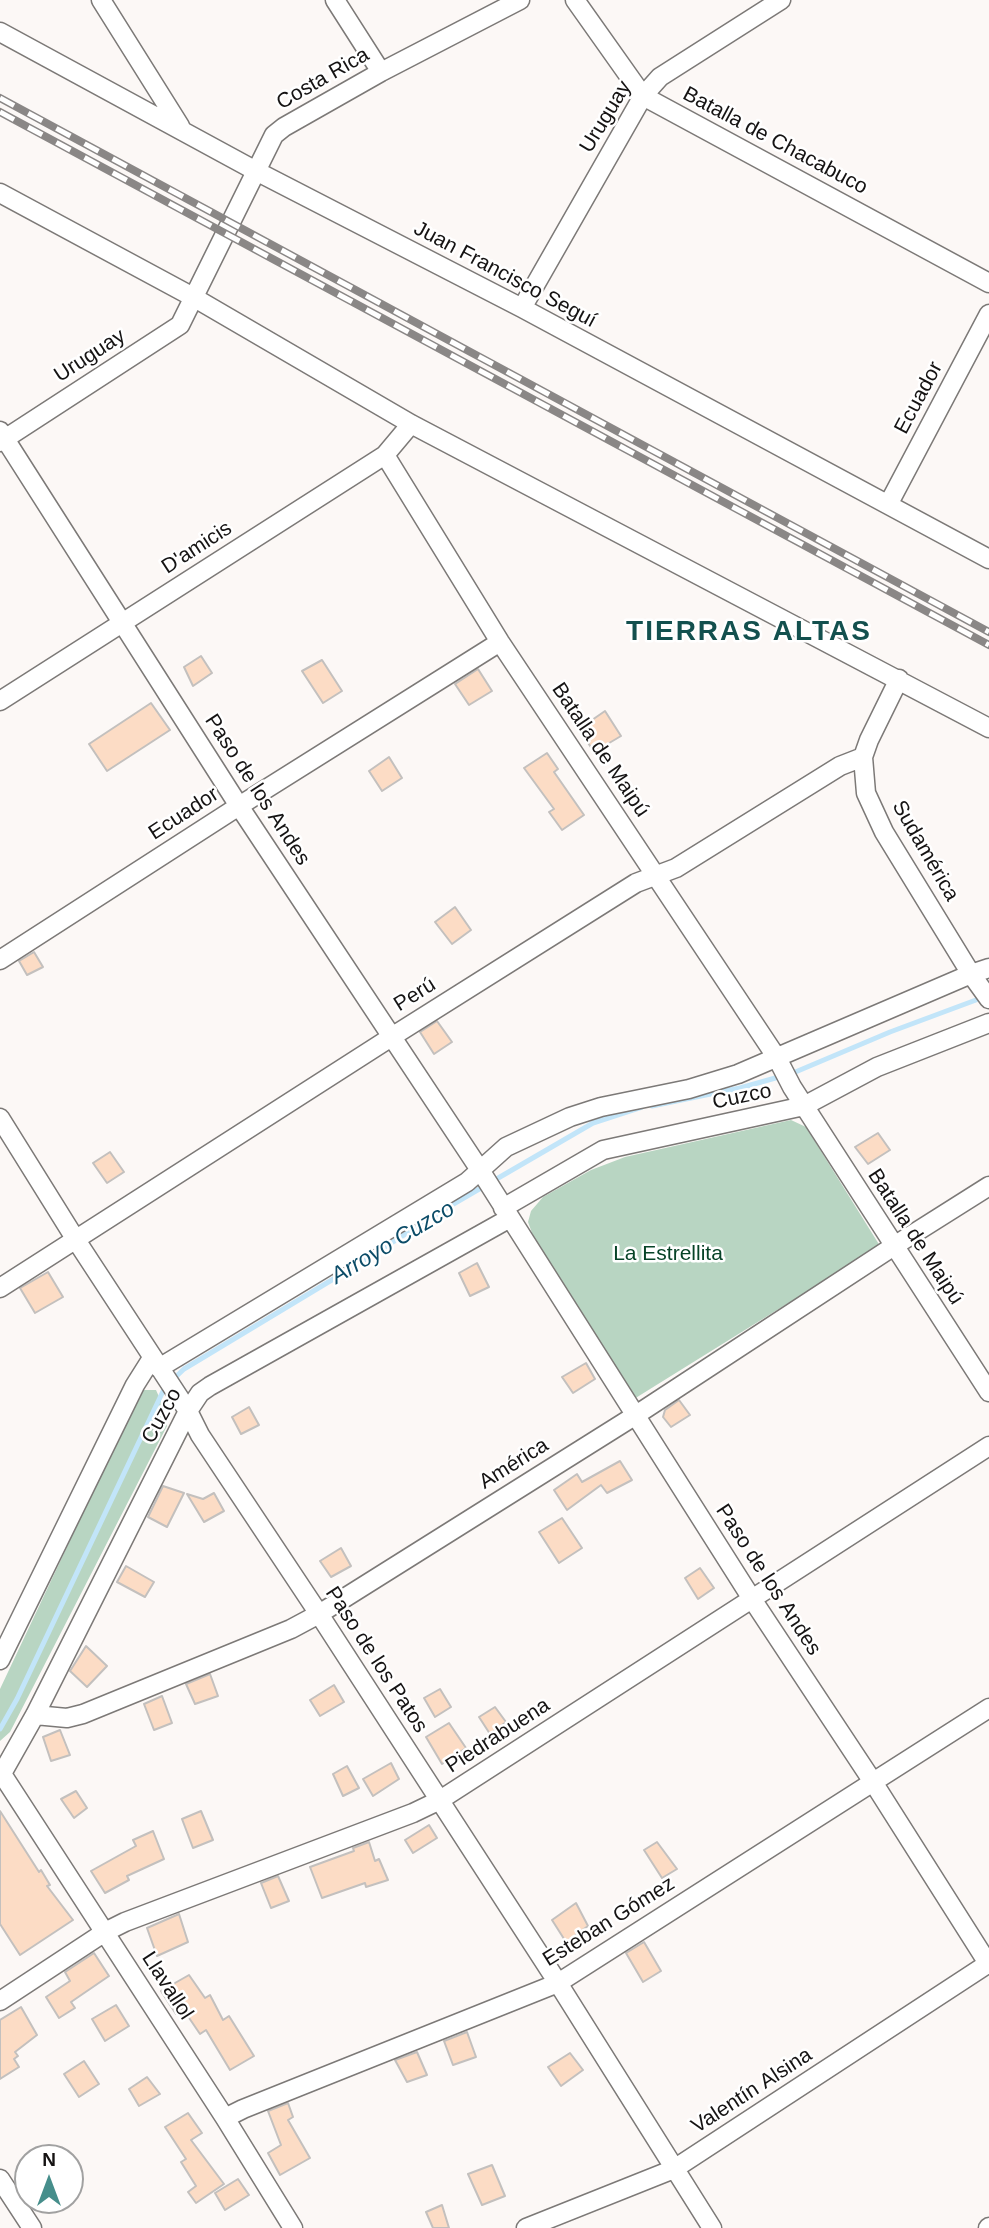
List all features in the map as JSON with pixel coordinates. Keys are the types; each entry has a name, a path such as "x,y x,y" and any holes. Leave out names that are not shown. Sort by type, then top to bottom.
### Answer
{"street":[{"path":"101,0 181,129"},
{"path":"335,0 381,72"},
{"name":"Costa Rica","path":"193,297 268,144 284,127 381,72 520,0"},
{"name":"Batalla de Chacabuco","path":"575,0 643,96 989,283"},
{"name":"Uruguay","path":"522,308 643,96 660,77 781,0"},
{"name":"Juan Francisco Seguí","path":"0,32 256,171 522,308 989,559"},
{"path":"1,196 193,297 411,424 989,728"},
{"name":"Uruguay","path":"2,437 180,325 193,297"},
{"name":"Ecuador","path":"888,503 989,314"},
{"name":"D'amicis","path":"0,701 385,455 411,424"},
{"name":"Paso de los Andes","path":"2,437 239,806 393,1036 752,1600 989,1964"},
{"name":"Batalla de Maipú","path":"385,455 500,642 780,1062 804,1106 989,1391"},
{"name":"Ecuador","path":"0,960 500,642"},
{"name":"Sudamérica","path":"899,679 863,757 866,793 884,832 989,999"},
{"name":"Perú","path":"0,1288 636,883 676,868 840,766 863,757"},
{"path":"0,1660 135,1385 158,1368 467,1182 486,1180 506,1147 570,1117 601,1107 701,1085 780,1062 974,978 989,968"},
{"name":"Cuzco","path":"1,1774 35,1715 188,1411 210,1385 506,1213 603,1150 804,1106 877,1067 989,1023"},
{"name":"Paso de los Patos","path":"0,1118 188,1411 200,1435 440,1800 712,2228"},
{"name":"América","path":"35,1715 67,1718 83,1714 291,1629 319,1614 636,1415 989,1186"},
{"name":"Piedrabuena","path":"0,2001 105,1932 125,1922 413,1813 440,1800 989,1446"},
{"name":"Esteban Gómez","path":"225,2118 558,1983 989,1708"},
{"name":"Llavallol","path":"1,1774 225,2118 293,2228"},
{"name":"Valentín Alsina","path":"526,2228 674,2169 989,1964"},
{"path":"0,2179 32,2228"}],"green space":[{"name":"La Estrellita","path":"791,1120 806,1127 880,1246 634,1399 535,1241 528,1222 531,1211 543,1197 591,1170 625,1157"},
{"path":"141,1390 156,1390 164,1408 167,1426 10,1732 0,1741 0,1689"}],"building":[{"path":"201,656 212,673 193,686 184,667"},
{"path":"322,660 342,691 323,703 302,671"},
{"path":"478,669 492,691 469,705 455,684"},
{"path":"151,703 170,730 107,771 89,744"},
{"path":"605,711 621,736 594,752 579,729"},
{"path":"547,753 558,769 554,772 584,815 562,830 549,812 554,809 524,768"},
{"path":"389,757 402,778 382,791 369,771"},
{"path":"455,907 471,930 452,944 435,922"},
{"path":"34,952 43,967 27,975 19,961"},
{"path":"437,1021 452,1042 434,1054 420,1032"},
{"path":"878,1133 890,1150 868,1164 855,1147"},
{"path":"110,1152 124,1172 107,1183 93,1163"},
{"path":"477,1263 489,1287 470,1296 459,1273"},
{"path":"48,1272 63,1297 35,1313 20,1288"},
{"path":"586,1363 595,1379 573,1393 562,1377"},
{"path":"679,1400 690,1415 671,1427 663,1417 665,1410"},
{"path":"249,1407 259,1425 241,1434 232,1417"},
{"path":"620,1461 632,1480 607,1493 601,1485 567,1510 554,1490 577,1474 582,1482"},
{"path":"163,1486 184,1493 167,1527 148,1517"},
{"path":"214,1493 224,1511 204,1522 187,1494 203,1499"},
{"path":"562,1518 582,1548 559,1563 539,1532"},
{"path":"341,1548 351,1566 331,1577 320,1561"},
{"path":"126,1566 154,1582 145,1597 117,1582"},
{"path":"700,1568 714,1588 698,1599 685,1578"},
{"path":"86,1646 107,1666 87,1687 70,1671"},
{"path":"210,1674 218,1696 195,1704 186,1684"},
{"path":"334,1685 344,1702 320,1716 310,1700"},
{"path":"440,1689 451,1707 435,1717 424,1698"},
{"path":"162,1696 172,1723 154,1730 144,1704"},
{"path":"495,1707 506,1722 490,1734 479,1717"},
{"path":"449,1723 466,1748 442,1764 426,1737"},
{"path":"60,1730 70,1755 51,1761 43,1737"},
{"path":"391,1763 399,1779 373,1796 363,1779"},
{"path":"347,1766 359,1788 343,1796 333,1774"},
{"path":"76,1791 87,1808 74,1818 61,1799"},
{"path":"0,1811 39,1872 41,1870 50,1885 47,1886 73,1920 20,1955 0,1924"},
{"path":"201,1811 213,1840 193,1848 182,1819"},
{"path":"429,1825 437,1838 413,1853 405,1840"},
{"path":"153,1831 164,1859 127,1876 129,1880 105,1893 91,1871 136,1846 133,1840"},
{"path":"369,1842 375,1861 379,1859 388,1880 366,1887 365,1883 322,1898 310,1867 354,1851 353,1848"},
{"path":"657,1842 677,1869 662,1878 644,1850"},
{"path":"278,1876 289,1901 271,1908 261,1883"},
{"path":"576,1903 588,1926 566,1942 552,1920"},
{"path":"179,1914 188,1942 157,1956 147,1928"},
{"path":"644,1942 661,1971 643,1982 626,1953"},
{"path":"94,1953 109,1976 71,2002 75,2008 59,2018 46,1997 70,1981 65,1972"},
{"path":"189,1975 205,1998 210,1995 223,2020 229,2016 254,2056 230,2070 206,2030 200,2034 183,2009 176,2014 161,1991"},
{"path":"116,2005 129,2026 105,2041 92,2019"},
{"path":"21,2007 37,2035 15,2052 18,2056 14,2059 19,2067 0,2079 0,2020"},
{"path":"467,2032 476,2057 453,2065 444,2041"},
{"path":"417,2052 427,2075 407,2082 395,2060"},
{"path":"570,2053 583,2070 561,2086 548,2067"},
{"path":"84,2061 99,2084 79,2097 64,2074"},
{"path":"147,2077 160,2094 139,2106 129,2089"},
{"path":"288,2103 293,2117 288,2120 310,2158 280,2175 268,2153 281,2145 268,2111"},
{"path":"188,2113 202,2133 191,2140 224,2184 196,2203 188,2192 196,2186 181,2162 186,2159 165,2127"},
{"path":"492,2165 505,2196 482,2205 468,2174"},
{"path":"238,2179 249,2195 225,2210 215,2193"},
{"path":"442,2205 449,2228 433,2228 426,2212"}],"waterway":[{"name":"Arroyo Cuzco","path":"652,1106 740,1088 793,1073 890,1032 984,997"},
{"name":"Arroyo Cuzco","path":"0,1729 17,1699 165,1387 184,1369 450,1206 593,1123 642,1107"}],"railway":[{"path":"0,98 989,632"},
{"path":"0,112 989,645"}],"district":[{"name":"TIERRAS ALTAS","path":"749,632"}]}
